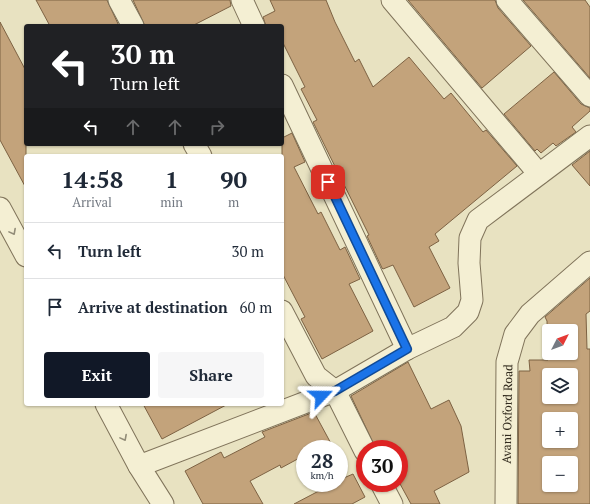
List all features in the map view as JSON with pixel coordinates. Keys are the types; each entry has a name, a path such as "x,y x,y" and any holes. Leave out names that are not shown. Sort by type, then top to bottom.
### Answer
{"street":[{"path":"119,0 132,24"},
{"path":"242,0 253,24"},
{"path":"392,0 539,174"},
{"path":"507,0 590,96"},
{"path":"284,89 407,349"},
{"path":"139,466 335,391 407,349 453,327 468,312 472,300 470,238 478,220 590,136"},
{"path":"0,208 24,252"},
{"name":"Avani Oxford Road","path":"506,504 507,362 515,334 530,314 590,262"},
{"path":"284,314 316,376 335,391 360,440"},
{"path":"107,406 139,466 163,504"},
{"path":"386,492 392,504"}],"building":[{"path":"36,0 107,0 118,24 49,24"},
{"path":"133,0 230,0 231,6 196,24 144,24"},
{"path":"270,0 326,0 355,62 359,59 373,87 409,57 444,99 451,93 483,132 486,130 517,166 435,234 439,241 429,247 450,288 414,307 393,265 383,269 382,268 367,236 369,235 313,122 317,120 301,89 305,87 284,45 284,24 265,24 263,17 275,11"},
{"path":"408,0 495,0 498,8 531,46 482,88"},
{"path":"523,0 585,0 590,7 590,78"},
{"path":"0,22 24,67 24,146 26,146 26,154 24,154 24,184 0,140"},
{"path":"554,72 581,104 590,108 590,111 572,127 576,132 556,146 553,143 541,153 537,149 535,151 504,114"},
{"path":"292,133 305,162 294,167 318,214 321,212 340,250 345,247 360,279 349,284 373,331 322,359 301,319 305,317 284,277 284,154 282,154 282,146 284,146 284,137"},
{"path":"590,151 590,186 572,165"},
{"path":"590,278 590,311 586,314 587,349 590,349 590,504 518,504 519,371 530,371 529,360 578,360 578,324 547,324 545,317"},
{"path":"408,362 431,409 449,400 461,426 469,472 434,491 440,504 411,504 404,492 408,492 408,440 372,440 351,396"},
{"path":"144,406 224,406 162,439"},
{"path":"314,412 329,440 296,440 296,460 281,468 280,465 250,481 263,504 203,504 185,471 221,452 224,458 265,437 262,432"},
{"path":"353,474 356,480 356,492 362,492 365,497 352,504 294,504 317,492 348,492 348,476"}],"route":[{"path":"321,396 335,391 407,349 328,182"}]}
